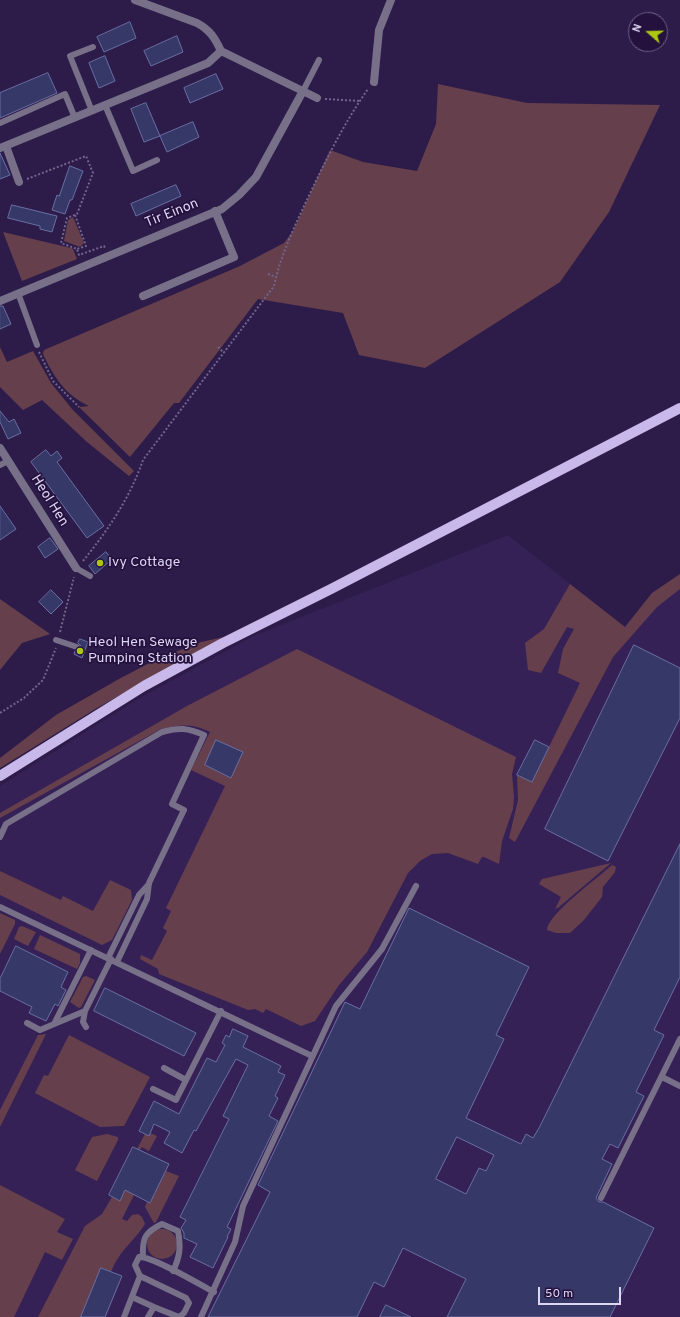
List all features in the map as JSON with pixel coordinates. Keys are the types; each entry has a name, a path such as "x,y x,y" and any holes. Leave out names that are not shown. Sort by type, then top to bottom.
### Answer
{"main road":[{"path":"0,776 144,686 223,643 331,589 680,408"}],"street":[{"path":"135,0 197,23 206,28 213,35 221,51 317,98"},
{"path":"374,82 379,30 391,0"},
{"path":"19,182 3,147 208,63 221,51"},
{"name":"Tir Einon","path":"0,301 222,209 239,195 256,177 303,91"},
{"path":"143,296 234,257 215,211"},
{"name":"Heol Hen","path":"0,448 76,568"}],"lane":[{"path":"92,110 70,56 93,47"},
{"path":"303,91 319,60"},
{"path":"0,122 65,94 75,118"},
{"path":"105,105 133,171 157,160"},
{"path":"18,293 37,345"},
{"path":"670,413 680,416"},
{"path":"0,466 8,461"},
{"path":"76,568 90,576"},
{"path":"57,640 76,647"},
{"path":"0,837 6,824 162,732 177,728 191,729 204,735 172,804 184,810 150,883 147,899 85,1011 83,1022 86,1027"},
{"path":"112,960 139,895 150,883"},
{"path":"202,1317 235,1242 243,1206 336,1006 382,950 416,886"},
{"path":"0,907 221,1011 312,1056"},
{"path":"54,1024 91,950"},
{"path":"28,1024 40,1030 85,1011"},
{"path":"153,1089 176,1100 221,1011"},
{"path":"601,1198 680,1039"},
{"path":"164,1068 186,1080"},
{"path":"662,1077 680,1086"},
{"path":"143,1257 142,1245 149,1231 162,1224 170,1226 178,1231 181,1244 179,1258 174,1271"},
{"path":"143,1257 214,1292"},
{"path":"132,1297 179,1317 184,1313 189,1303 186,1298 140,1276 135,1265 139,1258 143,1257"},
{"path":"124,1317 140,1276"},
{"path":"148,1317 154,1307"}],"path":[{"path":"0,713 24,698 43,680 57,640 76,568 116,518 135,482 143,460 274,286 288,241 330,150 360,101 374,82"},
{"path":"317,98 360,101"},
{"path":"19,182 86,156 92,173 77,214 67,218 61,244 77,249 86,246 75,215"},
{"path":"77,249 79,255 104,246 108,255"},
{"path":"268,274 276,277"},
{"path":"37,345 53,381 79,407"},
{"path":"218,347 224,353"}],"shaded area":[{"path":"438,84 527,103 660,105 609,212 560,282 425,368 359,355 343,313 258,299 179,403 174,403 130,457 79,407 89,406 81,402 67,391 56,378 43,354 44,350 240,266 284,243 293,231 330,150 363,162 417,171 436,124"},
{"path":"73,217 84,243 80,247 64,241 68,220"},
{"path":"3,232 71,248 73,249 77,259 22,281"},
{"path":"0,347 7,362 33,351 51,383 72,409 134,471 129,476 87,442 42,400 23,410 0,387"},
{"path":"508,535 625,627 652,593 680,574 680,1317 14,1317 0,1311 0,786 138,699 253,636"},
{"path":"680,574 680,589 657,607 613,657 515,842 509,838 518,800 517,775 532,782 580,683 558,673 563,649 574,629 567,627 541,673 528,670 525,643 544,629 570,584 625,627 652,593"},
{"path":"0,599 50,634 22,643 0,670"},
{"path":"224,637 97,708 0,768 0,758 56,715 157,659 201,642"},
{"path":"297,649 516,757 512,774 514,797 513,809 502,841 499,864 482,857 478,864 448,853 432,854 420,861 408,873 367,952 339,985 315,1021 301,1026 266,1009 263,1013 255,1009 248,1010 159,974 158,969 140,959 141,955 152,960 167,931 163,928 171,911 166,908 225,786 191,770 210,732 191,726 161,729 0,818 0,813 187,706"},
{"path":"611,863 555,909 561,897 539,884 542,879"},
{"path":"612,865 616,867 615,872 603,887 602,897 584,920 570,933 556,933 547,930 550,923 564,906"},
{"path":"0,871 61,900 63,896 93,911 110,880 131,890 132,900 112,940 102,945 0,895"},
{"path":"0,913 15,920 15,924 0,954"},
{"path":"22,926 36,932 28,946 14,939 19,927"},
{"path":"40,935 80,954 80,963 77,969 34,949"},
{"path":"86,976 95,980 81,1007 79,1008 70,1002 83,977"},
{"path":"46,1034 0,1127 0,1110 38,1035"},
{"path":"69,1035 150,1077 124,1126 100,1127 35,1093 44,1075 48,1076"},
{"path":"150,1133 157,1136 149,1151 142,1147 140,1150 137,1149 145,1134"},
{"path":"107,1134 118,1137 118,1140 97,1181 75,1170 92,1137"},
{"path":"166,1171 179,1176 156,1222 154,1223 145,1207 147,1202 150,1203"},
{"path":"0,1185 65,1219 57,1232 73,1239 62,1260 45,1252 14,1317 0,1317"},
{"path":"127,1186 135,1190 122,1219 127,1221 132,1215 138,1214 142,1217 145,1224 118,1257 111,1272 101,1268 81,1317 38,1317 85,1226 102,1214 112,1197 120,1201"},
{"path":"162,1229 168,1230 176,1238 176,1250 168,1258 162,1259 156,1258 148,1250 147,1244 148,1238 156,1230"}],"building":[{"path":"130,22 136,38 104,52 97,37"},
{"path":"177,36 183,52 151,66 144,51"},
{"path":"105,56 115,81 99,88 89,63"},
{"path":"48,73 57,93 0,118 0,93"},
{"path":"216,74 223,89 190,103 184,88"},
{"path":"146,103 160,136 144,142 131,109"},
{"path":"193,122 199,137 167,152 160,136"},
{"path":"0,153 10,175 0,179"},
{"path":"70,166 83,171 65,214 52,210"},
{"path":"176,185 181,196 136,216 131,204"},
{"path":"12,205 57,216 52,232 40,229 40,226 8,218"},
{"path":"0,306 3,306 11,324 0,329"},
{"path":"0,411 9,422 14,419 21,433 8,439 0,422"},
{"path":"46,450 51,456 57,451 62,458 57,462 104,526 87,538 31,462"},
{"path":"0,506 16,529 0,540"},
{"path":"50,538 58,549 45,558 38,547"},
{"name":"Ivy Cottage","path":"106,552 112,559 95,574 89,566"},
{"path":"51,590 63,602 51,614 39,602"},
{"name":"Heol Hen Sewage Pumping Station","path":"80,639 88,642 82,658 74,654 75,651 81,649 81,646 78,643"},
{"path":"634,645 680,668 680,718 608,861 545,829"},
{"path":"216,740 243,752 231,778 205,765"},
{"path":"535,740 549,747 532,782 517,775"},
{"path":"680,844 680,977 654,1030 664,1035 636,1092 644,1096 618,1148 610,1144 602,1159 612,1164 596,1198 599,1202 603,1202 654,1228 610,1317 447,1317 466,1279 403,1248 384,1287 374,1282 357,1317 208,1317 270,1192 258,1185 345,1002 360,1009 409,908 529,967 496,1035 504,1039 466,1118 521,1144 526,1134 533,1138","holes":["457,1137 494,1155 486,1171 479,1168 466,1194 436,1179"]},
{"path":"16,946 68,972 61,987 66,990 58,1006 55,1004 46,1021 29,1013 32,1007 0,991 0,979"},
{"path":"105,988 196,1033 184,1056 94,1011"},
{"path":"233,1029 248,1036 243,1047 281,1066 278,1072 285,1075 275,1096 278,1098 269,1116 278,1121 227,1227 231,1229 213,1268 190,1257 197,1244 184,1238 184,1233 181,1228 186,1220 180,1217 229,1119 223,1116 248,1065 236,1059 182,1153 164,1143 170,1132 154,1124 149,1136 139,1131 154,1101 179,1114 207,1058 216,1062 225,1045 222,1043 226,1035 229,1037"},
{"path":"133,1147 169,1164 150,1203 125,1190 120,1201 109,1195"},
{"path":"101,1268 122,1276 105,1317 81,1317"},
{"path":"386,1305 411,1317 380,1317"}],"place":[{"name":"Ivy Cottage","path":"100,563"},
{"name":"Heol Hen Sewage Pumping Station","path":"80,651"}]}
